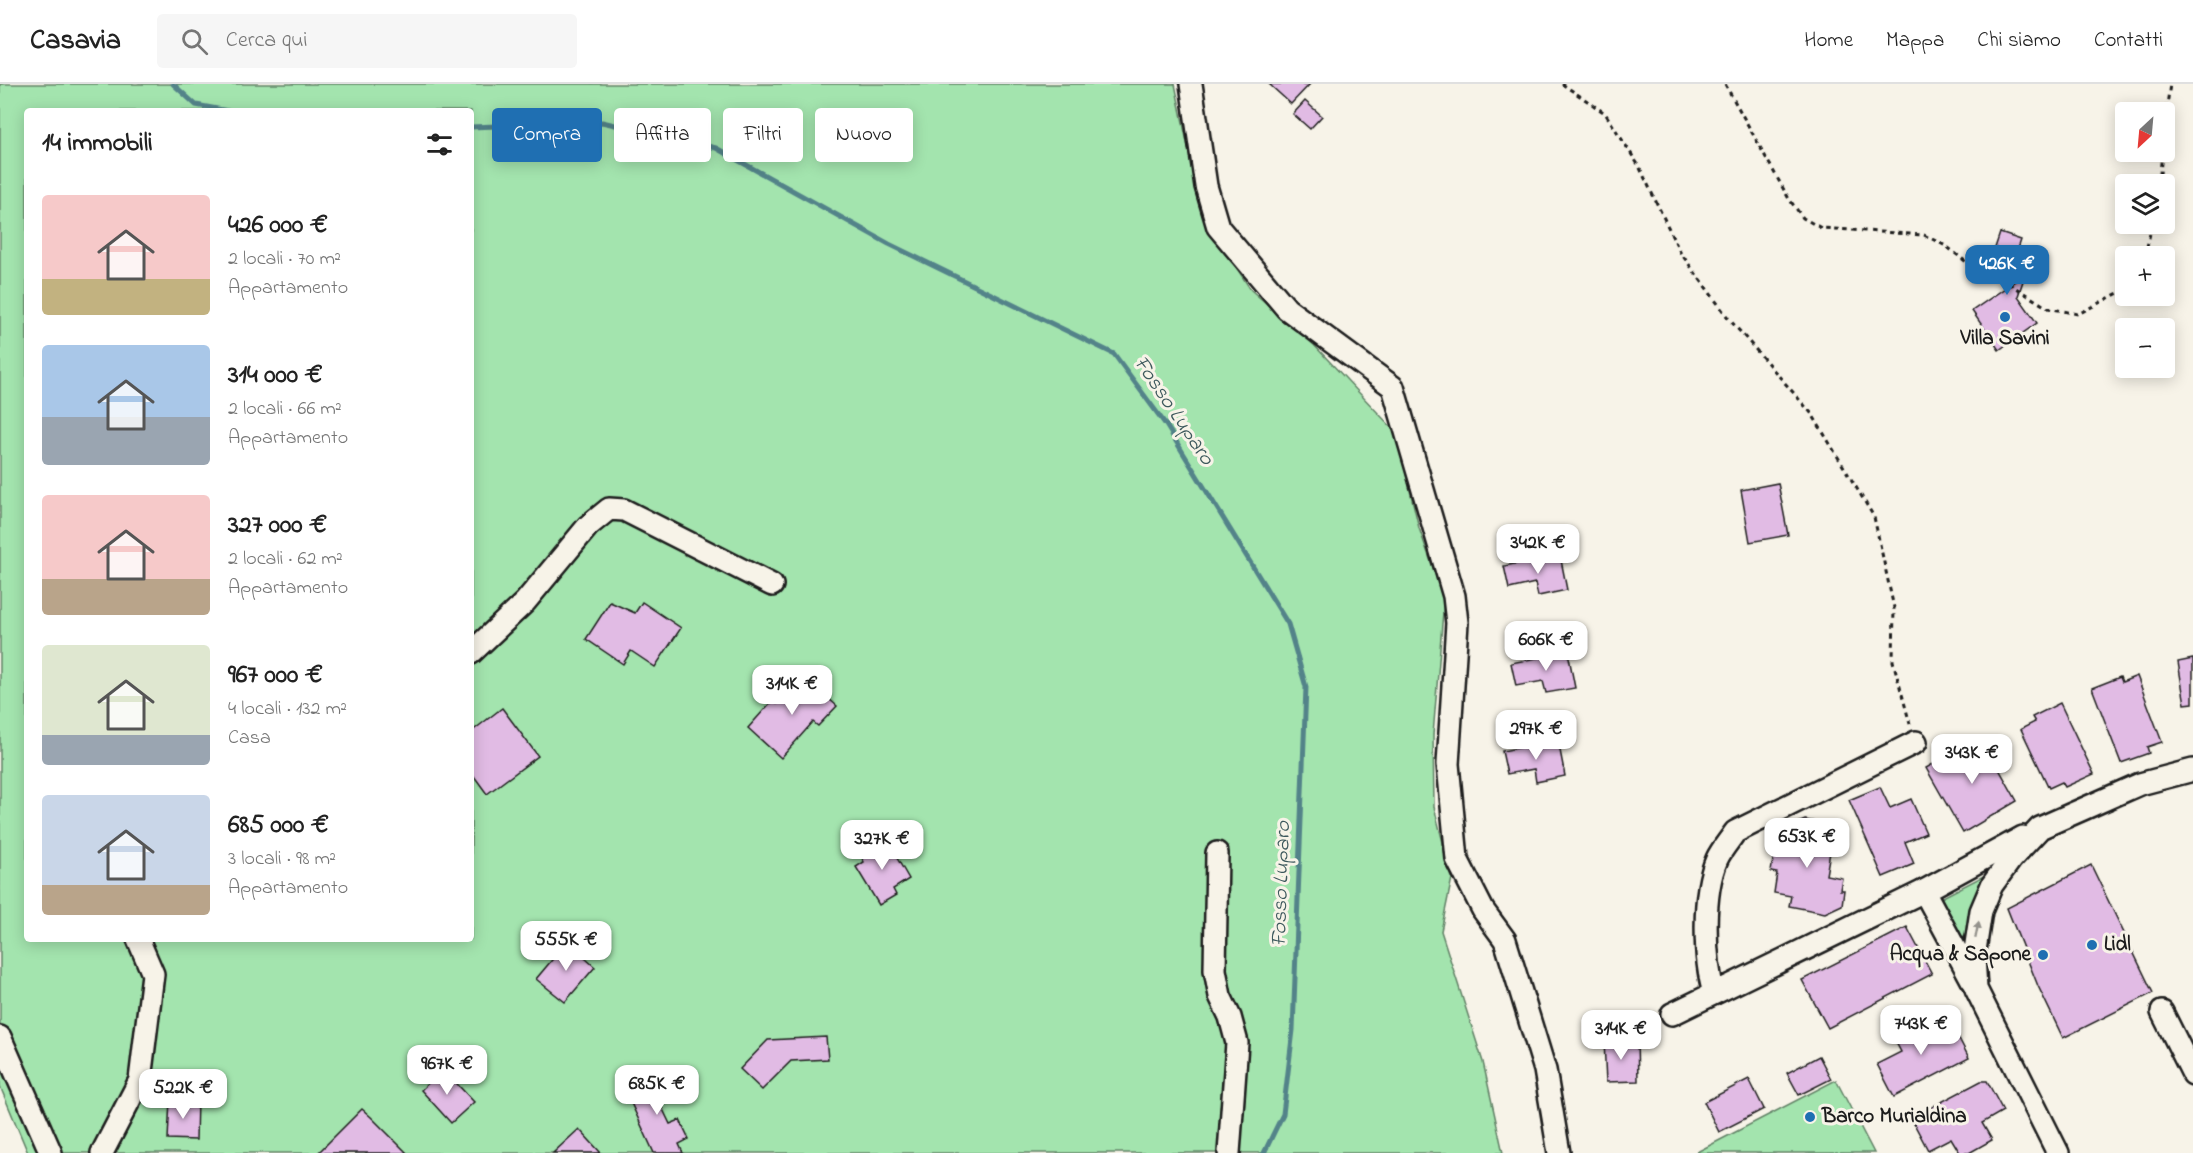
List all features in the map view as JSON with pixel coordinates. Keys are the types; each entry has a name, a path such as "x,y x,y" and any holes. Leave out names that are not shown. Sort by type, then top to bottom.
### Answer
{"street":[{"path":"1191,84 1206,186 1218,226 1248,265 1287,309 1393,387 1454,596 1457,622 1448,764 1456,860 1483,910 1505,940 1545,1070 1559,1153"},
{"path":"474,650 525,602 588,526 609,509 624,510 772,585"},
{"path":"1714,993 1708,972 1708,887 1717,859 1735,832 1916,742"},
{"path":"1672,1014 1924,891 2040,828 2140,784 2193,770"},
{"path":"1976,988 1974,957 1981,911 1992,885 2011,859 2040,828"},
{"path":"1217,853 1215,970 1220,996 1230,1017 1237,1042 1229,1153"},
{"path":"1924,891 1976,988 2058,1153"},
{"path":"102,1153 140,1080 153,974 139,942"},
{"path":"2162,1012 2193,1074"},
{"path":"0,1037 51,1153"}],"path":[{"path":"1562,84 1605,113 1639,166 1680,252 1729,319 1812,414 1874,517 1894,608 1893,661 1916,742"},
{"path":"1725,84 1790,199 1803,218 1821,228 1924,236 1946,246 1984,276 2006,282 2048,308 2078,314 2115,295"},
{"path":"2167,102 2170,84"}],"green space":[{"path":"0,84 1175,84 1202,215 1251,290 1314,345 1396,432 1419,528 1444,599 1433,735 1434,807 1452,878 1441,931 1483,1062 1503,1153 28,1153 0,1086"},
{"path":"1993,871 1970,913 1965,957 1939,899"},
{"name":"Barco Murialdina","path":"1836,1080 1874,1153 1695,1153"}],"building":[{"path":"1269,84 1310,84 1291,104"},
{"path":"1305,101 1322,116 1310,129 1293,114"},
{"path":"2000,233 2021,240 2017,252 2031,257 2018,296 2037,323 1999,350 1972,311 2018,279 1988,269"},
{"path":"1778,483 1788,535 1750,542 1741,490"},
{"path":"1560,555 1567,590 1538,596 1535,583 1509,589 1504,566"},
{"path":"610,602 635,613 642,602 681,628 655,667 631,651 623,664 586,639"},
{"path":"1568,652 1575,688 1546,693 1543,681 1516,686 1511,663"},
{"path":"2193,659 2193,703 2185,704 2178,662"},
{"path":"802,675 837,706 818,726 813,722 781,758 748,728 773,700 777,704"},
{"path":"2137,676 2162,742 2147,747 2149,753 2121,763 2092,688 2120,677 2122,682"},
{"path":"2060,703 2094,774 2065,787 2062,782 2049,788 2021,729 2035,722 2032,717"},
{"path":"502,708 538,756 487,794 474,776 474,730"},
{"path":"1981,737 2017,801 1963,833 1926,768"},
{"path":"1558,740 1565,776 1536,782 1534,769 1507,774 1502,751"},
{"path":"1880,787 1890,808 1911,799 1926,833 1905,842 1914,864 1883,877 1849,800"},
{"path":"1805,820 1826,824 1833,835 1826,875 1842,878 1840,890 1844,890 1842,905 1825,913 1789,906 1791,896 1774,893 1777,873 1771,872 1775,847 1786,848 1789,827"},
{"path":"886,839 909,879 893,889 896,895 879,905 856,867 864,862 860,854"},
{"name":"Lidl","path":"2091,865 2153,993 2063,1038 2038,986 2007,908"},
{"path":"1907,927 1932,974 1828,1028 1802,980"},
{"path":"567,942 595,967 565,1002 536,979"},
{"path":"1922,1018 1931,1036 1952,1025 1969,1058 1894,1097 1877,1064 1901,1052 1891,1033"},
{"path":"826,1037 828,1059 791,1061 762,1090 740,1069 768,1040"},
{"path":"1637,1039 1638,1081 1606,1082 1604,1041"},
{"path":"1819,1056 1831,1079 1799,1095 1787,1073"},
{"path":"443,1069 474,1102 451,1123 421,1090"},
{"path":"667,1073 675,1091 658,1099 670,1124 680,1120 689,1139 679,1144 683,1153 654,1153 626,1092"},
{"path":"1749,1079 1764,1109 1719,1132 1704,1102"},
{"path":"1981,1081 1987,1081 2003,1111 1982,1123 1992,1140 1969,1153 1960,1153 1951,1138 1928,1150 1911,1118"},
{"path":"170,1099 197,1100 196,1140 168,1139"},
{"path":"362,1109 371,1117 407,1153 318,1153"},
{"path":"579,1129 601,1153 553,1153"}],"waterway":[{"name":"Fosso Luparo","path":"173,84 196,105 212,108"},
{"name":"Fosso Luparo","path":"474,127 602,122 716,148 889,244 1114,354 1166,425 1288,624 1306,687 1293,1030 1283,1114 1264,1153"}],"place":[{"name":"Villa Savini","path":"2005,317"},
{"name":"Lidl","path":"2092,945"},
{"name":"Acqua & Sapone","path":"2043,955"},
{"name":"Barco Murialdina","path":"1810,1117"}]}
